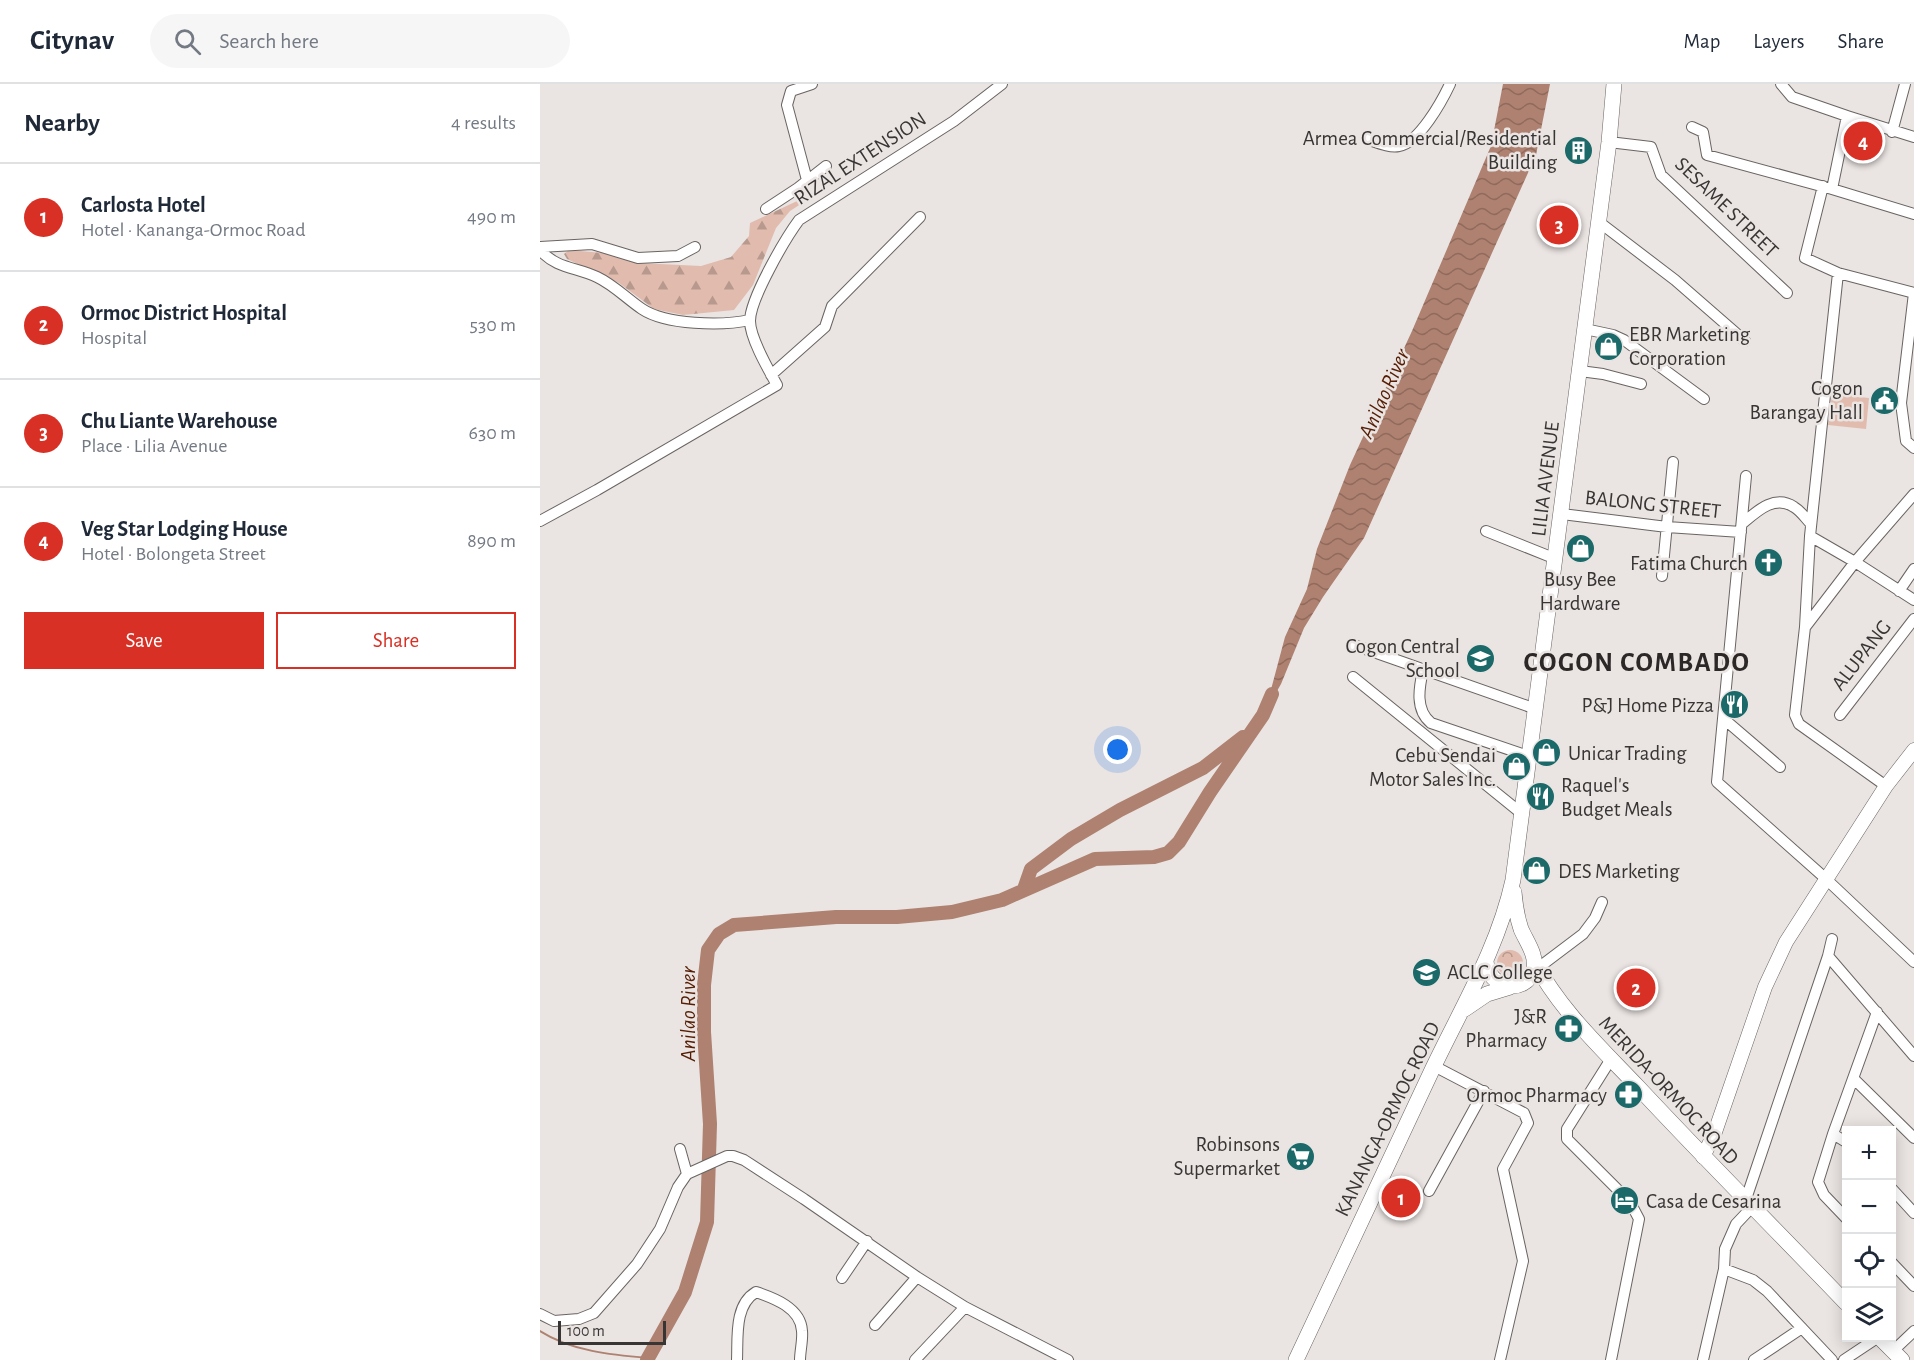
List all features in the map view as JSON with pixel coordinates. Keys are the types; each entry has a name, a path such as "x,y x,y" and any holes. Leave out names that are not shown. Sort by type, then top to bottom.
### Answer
{"highway":[{"name":"LILIA AVENUE","path":"1513,880 1610,141 1614,84"},
{"path":"1513,880 1504,918 1486,961 1488,972 1495,981 1514,986"},
{"name":"MERIDA-ORMOC ROAD","path":"1513,880 1518,919 1534,959 1564,1008"},
{"path":"1461,1013 1479,998 1528,979 1534,967 1534,959 1525,943 1506,938 1494,944"},
{"name":"KANANGA-ORMOC ROAD","path":"1296,1360 1434,1066 1486,961"},
{"name":"MERIDA-ORMOC ROAD","path":"1514,986 1544,992 1564,1008 1703,1157 1842,1299"},
{"path":"1883,1342 1898,1355"}],"main road":[{"path":"1703,1157 1715,1132 1765,987 1786,942 1886,786 1914,750"}],"street":[{"path":"807,180 787,105 791,91 812,84"},
{"name":"RIZAL EXTENSION","path":"750,320 752,308 784,241 799,220 954,121 1002,84"},
{"path":"1366,139 1394,146 1407,143 1425,125 1450,84"},
{"path":"1781,84 1792,97 1892,132 1914,137"},
{"path":"1892,132 1905,84"},
{"path":"1847,116 1828,188 1805,258 1838,273 1914,293 1910,349 1901,414 1906,441 1914,448"},
{"path":"1692,127 1703,132 1707,155 1914,214"},
{"name":"SESAME STREET","path":"1610,141 1651,147 1661,175 1787,293"},
{"path":"766,209 826,166"},
{"path":"540,521 597,490 774,380 825,327 832,306 920,216"},
{"path":"1599,222 1675,280 1745,341"},
{"path":"540,249 592,244 638,258 678,256 695,247"},
{"path":"540,249 549,260 596,277 611,285 644,310 663,318 739,323 750,320 752,332 774,380"},
{"path":"1838,273 1811,524 1805,627 1796,715 1799,724 1886,786"},
{"path":"1585,329 1613,335 1624,340 1704,399"},
{"path":"1580,371 1603,374 1641,384"},
{"path":"1662,576 1673,462"},
{"path":"1746,476 1717,783 1825,878 1914,962"},
{"path":"1805,627 1914,494"},
{"path":"1742,527 1761,507 1775,502 1793,506 1811,524"},
{"name":"BALONG STREET","path":"1562,513 1667,527 1742,527"},
{"path":"1486,531 1556,559"},
{"path":"1810,536 1856,562 1914,600"},
{"path":"1899,591 1914,569"},
{"name":"ALUPANG","path":"1840,715 1914,619"},
{"path":"1351,644 1536,709"},
{"path":"1423,670 1420,699 1422,713 1426,719 1431,723 1528,756"},
{"path":"1353,677 1521,813"},
{"path":"1724,719 1780,767"},
{"path":"1534,959 1583,934 1595,918 1602,902"},
{"path":"1702,1360 1724,1269 1725,1249 1736,1224 1750,1203 1832,939"},
{"path":"1828,956 1914,1056"},
{"path":"1842,1214 1824,1195 1818,1182 1877,1012"},
{"path":"1611,1059 1567,1129 1567,1139 1630,1202 1639,1219 1611,1360"},
{"path":"1434,1066 1524,1113 1528,1124 1503,1169 1523,1261 1500,1360"},
{"path":"1854,1079 1914,1138"},
{"path":"1429,1191 1484,1091"},
{"path":"1833,1134 1842,1140"},
{"path":"680,1149 687,1174"},
{"path":"540,1314 554,1321 579,1319 594,1313 637,1264 660,1229 678,1186 687,1174 721,1157 734,1156 761,1171 965,1307 1068,1360"},
{"path":"1896,1193 1914,1213"},
{"path":"842,1278 867,1241"},
{"path":"1896,1267 1914,1286"},
{"path":"1724,1269 1753,1280 1767,1291 1832,1360"},
{"path":"875,1325 917,1277"},
{"path":"737,1360 738,1319 748,1297 756,1292 778,1300 793,1312 802,1328 800,1360"},
{"path":"915,1360 965,1307"},
{"path":"1754,1360 1802,1328"},
{"path":"1898,1355 1914,1331"},
{"path":"1844,1360 1872,1342"}],"green space":[{"path":"827,187 790,211 776,228 753,285 734,310 683,315 654,309 619,283 567,259 564,254 569,250 603,253 639,263 701,266 731,257 749,236 750,223"},
{"path":"1832,394 1869,398 1866,429 1828,425"},
{"path":"1510,950 1519,954 1523,963 1519,972 1510,976 1501,972 1497,963 1501,954"}],"water":[{"path":"1503,84 1550,84 1536,155 1364,538 1304,628 1281,684 1265,712 1285,637 1307,589 1317,549 1350,465 1412,331 1491,146"}],"waterway":[{"name":"Anilao River","path":"647,1360 685,1292 707,1222 710,1124 704,1032 704,985 708,950 719,934 734,925 836,917 897,917 952,912 1002,900 1095,859 1154,857 1168,853 1179,842 1263,715 1272,694"},
{"name":"Anilao River","path":"1024,889 1031,869 1071,839 1120,810 1203,768 1243,737"},
{"path":"540,1331 578,1348 648,1358"}],"place":[{"name":"Veg Star Lodging House","path":"1863,141"},
{"name":"Armea Commercial/Residential Building","path":"1578,150"},
{"name":"Chu Liante Warehouse","path":"1559,225"},
{"name":"EBR Marketing Corporation","path":"1608,346"},
{"name":"Cogon Barangay Hall","path":"1884,400"},
{"name":"Busy Bee Hardware","path":"1580,548"},
{"name":"Fatima Church","path":"1769,563"},
{"name":"Cogon Central School","path":"1481,658"},
{"name":"P&J Home Pizza","path":"1735,705"},
{"name":"Unicar Trading","path":"1547,753"},
{"name":"Cebu Sendai Motor Sales Inc.","path":"1517,767"},
{"name":"Raquel's Budget Meals","path":"1540,797"},
{"name":"DES Marketing","path":"1537,871"},
{"name":"ACLC College","path":"1426,972"},
{"name":"Ormoc District Hospital","path":"1636,988"},
{"name":"J&R Pharmacy","path":"1568,1028"},
{"name":"Ormoc Pharmacy","path":"1628,1095"},
{"name":"Robinsons Supermarket","path":"1301,1156"},
{"name":"Carlosta Hotel","path":"1401,1198"},
{"name":"Casa de Cesarina","path":"1625,1201"}],"district":[{"name":"COGON COMBADO","path":"1637,662"}]}
